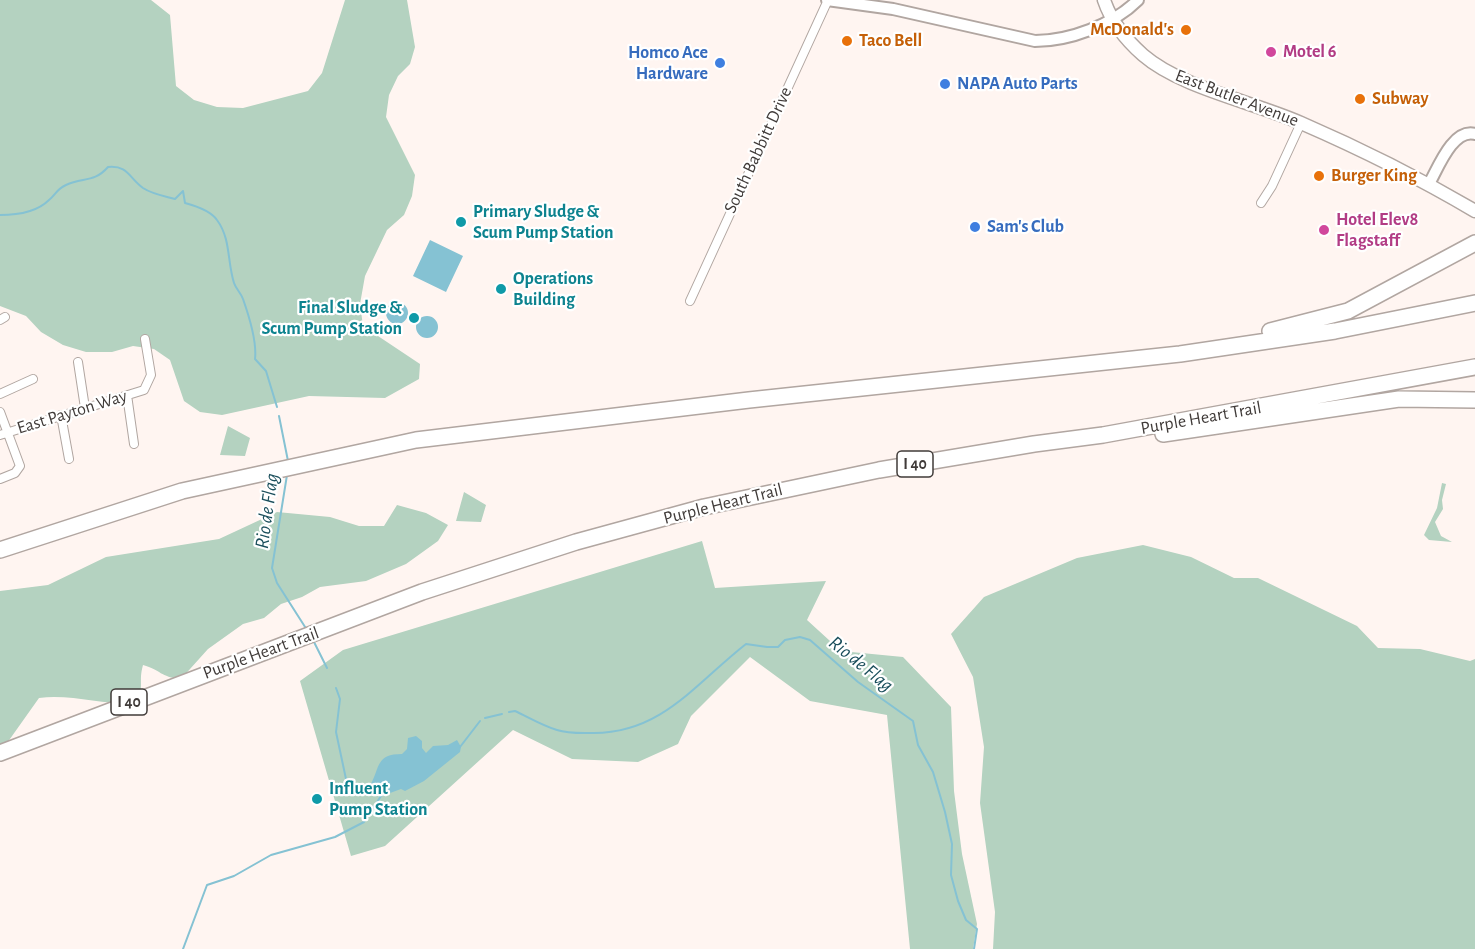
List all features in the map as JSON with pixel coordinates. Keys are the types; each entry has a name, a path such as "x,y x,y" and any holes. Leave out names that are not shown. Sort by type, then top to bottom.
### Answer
{"highway":[{"path":"1006,373 1024,367 1251,335 1330,317 1422,273 1475,243"},
{"path":"0,550 106,514 223,480 372,448 541,423 1180,354 1335,331 1475,303"},
{"name":"Purple Heart Trail","path":"0,753 368,612 566,545 738,499 962,455 1103,435 1475,367"},
{"path":"1103,435 1130,438 1398,399 1475,400"}],"main road":[{"path":"828,0 893,9 1035,41 1054,41 1071,37 1110,18 1138,0"},
{"path":"1104,0 1110,18"},
{"name":"East Butler Avenue","path":"1110,18 1142,55 1171,74 1301,123 1429,184 1475,211"},
{"path":"1429,184 1457,139 1466,133 1475,134"}],"street":[{"name":"South Babbitt Drive","path":"690,301 828,0"},
{"path":"1261,203 1272,186 1301,123"},
{"name":"East Payton Way","path":"0,435 144,390 151,375 145,339"},
{"path":"78,362 85,408"},
{"path":"0,394 33,379"},
{"path":"127,395 134,444"},
{"path":"0,412 20,466 15,473 0,479"},
{"path":"61,415 69,459"}],"green space":[{"path":"0,0 151,0 170,15 176,86 194,100 217,107 243,108 308,91 322,73 345,0 407,0 415,47 410,64 398,76 389,95 386,117 415,175 412,196 404,215 387,230 365,276 360,304 363,326 420,364 419,379 385,398 309,396 222,415 200,412 184,401 170,360 154,349 133,346 112,352 86,352 63,345 41,332 26,316 0,306"},
{"path":"228,426 250,438 245,456 220,455"},
{"path":"1442,483 1446,484 1442,500 1443,509 1435,522 1441,536 1452,542 1429,540 1424,535 1437,508"},
{"path":"464,492 486,505 481,522 456,521"},
{"path":"397,505 426,513 448,525 438,541 406,564 366,581 320,587 302,597 281,604 264,618 243,624 208,649 181,679 169,677 143,665 140,692 136,704 63,697 39,698 0,753 0,591 48,585 106,557 219,539 277,512 330,517 359,526 384,526"},
{"path":"702,541 715,588 826,581 807,620 841,651 903,657 951,707 954,791 962,854 977,924 973,949 910,949 887,715 810,701 750,657 691,716 678,744 638,762 572,759 513,730 385,846 351,856 300,681 343,650"},
{"path":"1143,545 1191,557 1234,578 1258,578 1357,626 1378,648 1420,649 1470,661 1475,659 1475,949 993,949 995,912 980,803 984,747 973,677 951,634 984,597 1077,558"}],"water":[{"path":"430,240 463,256 446,292 413,276"},
{"path":"397,302 405,305 408,313 405,321 397,324 389,321 386,313 389,305"},
{"path":"427,316 435,319 438,327 435,335 427,338 419,335 416,327 419,319"},
{"path":"416,736 422,741 422,748 426,753 433,746 448,745 457,740 461,747 460,752 424,781 405,791 401,789 379,797 371,784 380,763 387,756 402,754 407,749 408,738"}],"waterway":[{"name":"Rio de Flag","path":"0,215 19,213 39,207 63,187 93,178 108,167 124,170 143,188 154,193 175,199 183,191 185,203 211,214 225,235 234,283 242,297 250,321 255,345 255,359 266,371 277,407"},
{"name":"Rio de Flag","path":"279,416 288,461"},
{"name":"Rio de Flag","path":"287,475 272,568 277,583 307,630"},
{"name":"Rio de Flag","path":"509,712 515,711 546,726 566,732 618,731 639,725 677,703 746,644 778,647 785,640 800,637 810,640 858,682 913,721 918,745 933,772 945,812 952,844 951,875 958,901 966,920 977,929 974,949"},
{"name":"Rio de Flag","path":"313,640 327,668"},
{"name":"Rio de Flag","path":"336,688 340,699 336,732 346,779 359,789 373,789"},
{"name":"Rio de Flag","path":"485,718 502,714"},
{"name":"Rio de Flag","path":"460,747 480,721"},
{"path":"183,949 207,885 234,876 271,855 335,837 364,822 381,796"}],"place":[{"name":"McDonald's","path":"1186,30"},
{"name":"Taco Bell","path":"847,41"},
{"name":"Motel 6","path":"1271,52"},
{"name":"Homco Ace Hardware","path":"720,63"},
{"name":"NAPA Auto Parts","path":"945,84"},
{"name":"Subway","path":"1360,99"},
{"name":"Burger King","path":"1319,176"},
{"name":"Primary Sludge & Scum Pump Station","path":"461,222"},
{"name":"Sam's Club","path":"975,227"},
{"name":"Hotel Elev8 Flagstaff","path":"1324,230"},
{"name":"Operations Building","path":"501,289"},
{"name":"Final Sludge & Scum Pump Station","path":"414,318"},
{"name":"Influent Pump Station","path":"317,799"}]}
